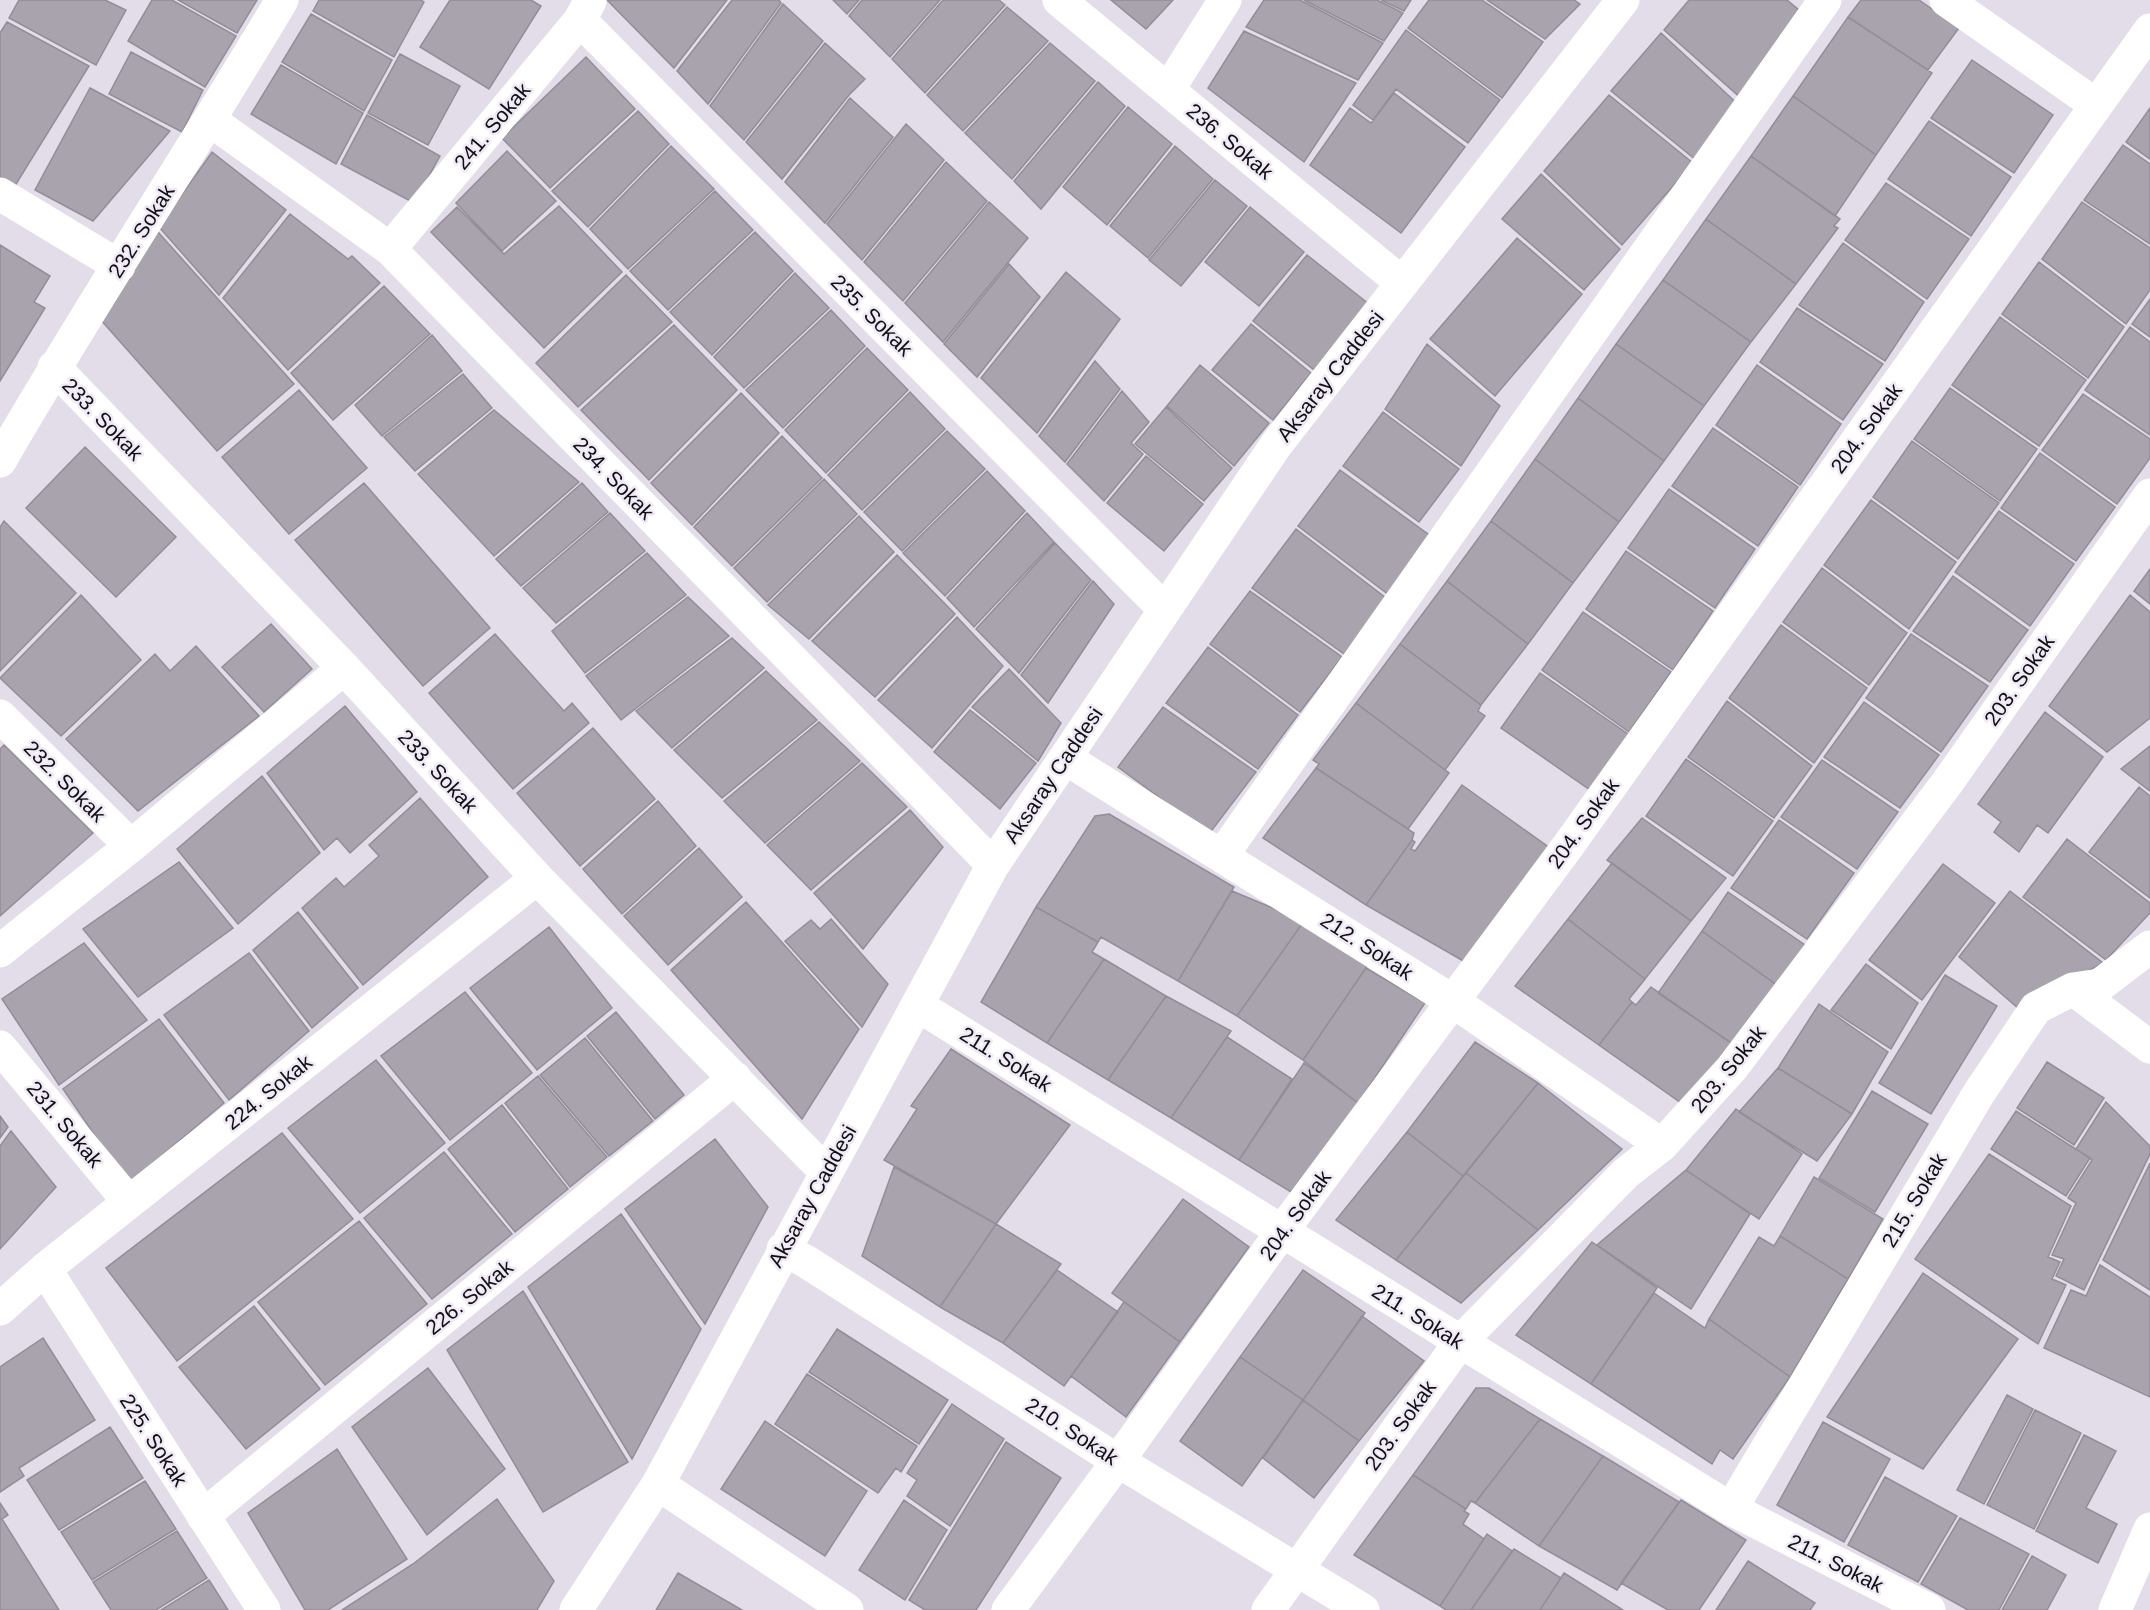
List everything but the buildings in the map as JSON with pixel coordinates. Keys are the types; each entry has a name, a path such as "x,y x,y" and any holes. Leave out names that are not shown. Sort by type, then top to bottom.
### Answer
{"street":[{"name":"232. Sokak","path":"0,461 54,367 210,120 282,0"},
{"name":"236. Sokak","path":"1059,0 1402,283"},
{"path":"1168,90 1225,0"},
{"name":"Aksaray Caddesi","path":"576,1610 658,1484 825,1171 993,865 1276,445 1623,0"},
{"path":"1223,854 1825,0"},
{"path":"1946,0 2096,105"},
{"name":"241. Sokak","path":"390,249 585,10"},
{"name":"235. Sokak","path":"585,10 1165,610"},
{"name":"204. Sokak","path":"1008,1610 1283,1230 1454,1002 2150,30"},
{"name":"234. Sokak","path":"210,120 390,249 993,865"},
{"path":"0,194 119,266"},
{"name":"233. Sokak","path":"54,367 344,668 537,878 825,1171"},
{"name":"203. Sokak","path":"1268,1610 1460,1342 1626,1173 1662,1145 1732,1068 1940,792 2150,495"},
{"path":"0,951 131,846 344,668"},
{"name":"232. Sokak","path":"0,716 131,846"},
{"name":"212. Sokak","path":"1065,758 1223,854 1454,1002 1662,1145"},
{"name":"224. Sokak","path":"0,1309 45,1269 537,878"},
{"name":"215. Sokak","path":"1731,1509 1979,1093 2036,1008 2073,989 2100,985 2150,947"},
{"path":"2073,989 2150,1047"},
{"name":"211. Sokak","path":"917,1005 1731,1509 1929,1610"},
{"name":"231. Sokak","path":"0,1047 129,1202"},
{"name":"226. Sokak","path":"203,1516 735,1078"},
{"name":"210. Sokak","path":"783,1249 807,1262 1118,1461 1363,1610"},
{"name":"225. Sokak","path":"45,1269 264,1610"},
{"path":"658,1484 847,1610"},
{"path":"2115,1610 2150,1529"}]}
